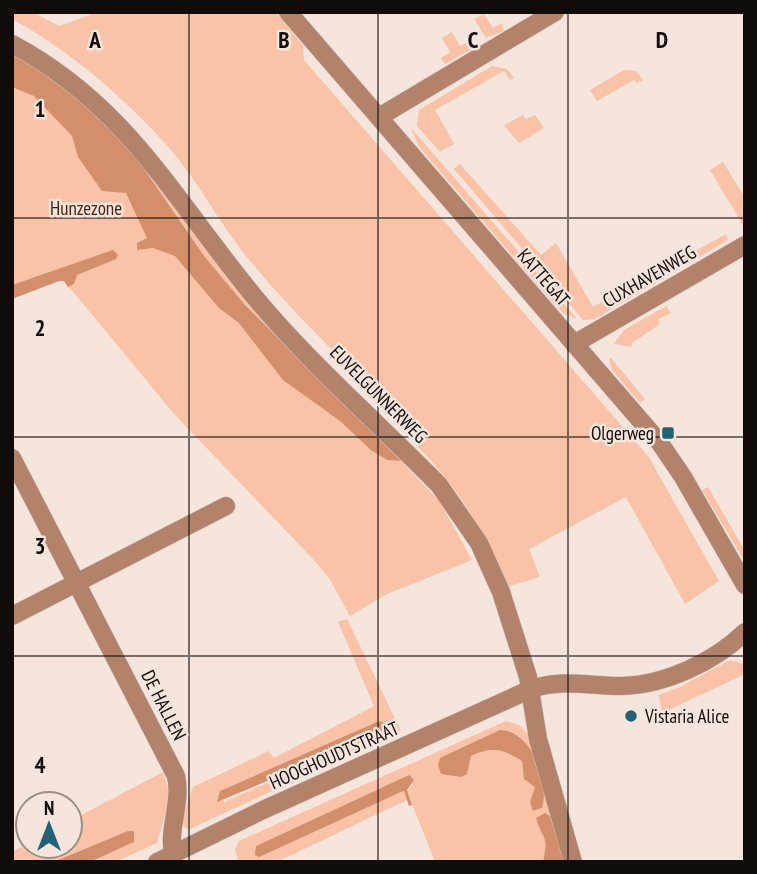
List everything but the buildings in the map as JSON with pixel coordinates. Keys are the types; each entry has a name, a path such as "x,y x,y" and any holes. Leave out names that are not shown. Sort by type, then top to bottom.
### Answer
{"street":[{"name":"KATTEGAT","path":"288,12 673,460 745,585"},
{"path":"379,117 555,12"},
{"name":"EUVELGUNNERWEG","path":"12,44 59,71 110,114 151,160 272,317 439,485 463,516 489,562 501,592 529,690 538,739 573,862"},
{"name":"CUXHAVENWEG","path":"574,344 745,245"},
{"name":"DE HALLEN","path":"12,458 78,581 176,776 179,799 165,858"},
{"path":"12,615 226,506"},
{"path":"529,690 556,683 620,686 656,682 696,664 745,632"},
{"name":"HOOGHOUDTSTRAAT","path":"165,858 263,810 529,690"}],"green space":[{"path":"12,12 33,12 59,26 98,12 276,12 303,46 304,60 648,456 719,581 685,604 626,497 529,549 540,577 506,587 468,509 443,475 414,443 422,437 291,308 240,249 182,163 154,131 77,61 12,19"},
{"path":"484,14 493,28 502,23 504,31 486,38 474,19"},
{"path":"452,32 460,46 470,41 472,49 445,64 441,58 450,52 442,38"},
{"name":"Hunzezone","path":"12,59 128,142 230,282 440,502 472,560 387,594 350,616 329,578 312,558 175,415 60,276 12,293"},
{"path":"492,66 507,69 514,78 510,80 504,71 435,110 454,144 440,152 417,126 419,110"},
{"path":"624,70 636,71 643,80 637,83 634,80 597,101 590,90"},
{"path":"523,115 526,119 535,115 544,128 519,143 504,125"},
{"path":"411,128 577,319 564,314 553,303 419,147"},
{"path":"723,162 745,198 744,227 710,170"},
{"path":"460,164 541,255 556,243 593,307 726,234 728,240 595,319 583,320 454,169"},
{"path":"666,306 671,313 658,319 660,324 632,343 631,347 614,344 624,330"},
{"path":"609,358 645,399 640,403 612,370"},
{"path":"708,487 745,551 745,562 702,490"},
{"path":"347,619 401,731 190,829 185,828 181,821 193,787 269,751 274,758 374,706 338,622","holes":["383,721 388,729 383,732 224,802 220,791"]},
{"path":"730,660 745,664 745,674 662,713 659,695 680,687"},
{"path":"506,721 519,725 532,738 570,862 536,818 546,842 543,862 435,862 407,791 413,785 409,775 256,846 404,791 407,800 277,862 239,862 235,850 239,841","holes":["519,736 542,808 534,811 535,787 523,773 522,761 509,754 497,750 485,751 471,756 468,762 440,758"]},
{"path":"163,772 170,797 157,843 115,862 90,862 134,842 128,831 84,849 84,814"},
{"path":"14,851 14,860 58,860 12,862"}],"shaded area":[{"path":"12,52 76,93 131,150 204,256 245,305 401,461 387,460 371,450 340,421 283,380 239,323 219,308 175,256 153,248 137,250 137,243 147,238 126,193 102,191 78,157 72,136 34,96 12,87"},
{"path":"113,250 118,255 116,259 77,275 74,284 68,287 64,281 59,281 12,299 12,285"},
{"path":"379,721 391,725 384,732 217,802 220,791"},
{"path":"500,730 521,739 536,759 543,785 542,808 533,811 530,802 535,787 524,779 522,761 509,754 485,751 471,756 467,774 461,777 441,774 438,765 440,758"},
{"path":"409,775 414,780 407,790 412,805 409,806 404,791 259,857 255,855 256,846"},
{"path":"545,813 550,816 564,862 543,862 545,842 536,818"},
{"path":"134,831 134,842 90,862 53,862 84,860 84,849"}],"place":[{"name":"Olgerweg","path":"668,433"},
{"name":"Vistaria Alice","path":"631,716"}]}
